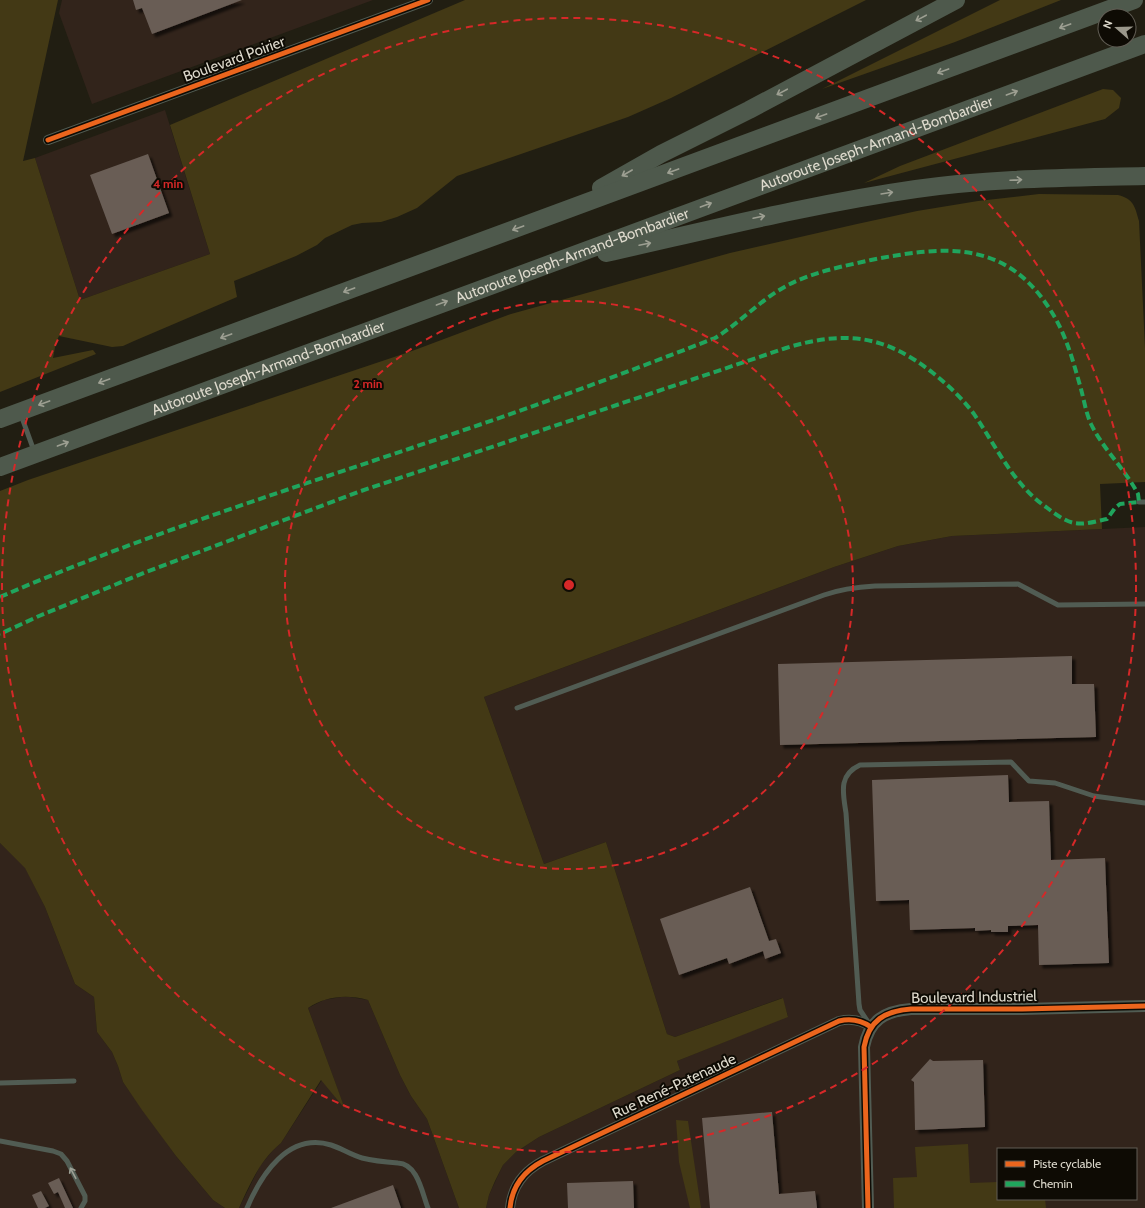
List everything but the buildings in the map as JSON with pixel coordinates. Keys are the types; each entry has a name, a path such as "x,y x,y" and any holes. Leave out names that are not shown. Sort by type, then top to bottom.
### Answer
{"highway":[{"path":"554,214 661,154 956,0"},
{"path":"0,420 1134,0"},
{"name":"Autoroute Joseph-Armand-Bombardier","path":"0,467 1145,44"},
{"path":"538,267 804,208 904,190 946,185 1008,181 1145,176"}],"street":[{"name":"Boulevard Poirier","path":"48,140 428,0"},
{"name":"Boulevard Industriel","path":"871,1027 884,1016 894,1011 905,1010 1145,1006"},
{"name":"Rue René-Patenaude","path":"510,1208 512,1197 520,1179 543,1161 839,1021 852,1020 866,1023 871,1027"},
{"path":"868,1208 864,1047 871,1027"}],"lane":[{"path":"20,412 35,454"},
{"path":"1138,502 1145,502"},
{"path":"517,708 837,590 875,586 1018,584 1058,605 1145,604"},
{"path":"871,1027 860,1010 859,1004 846,813 843,791 844,781 851,768 860,765 1011,762 1029,781 1054,783 1094,796 1145,803"},
{"path":"0,1083 74,1081"},
{"path":"0,1141 61,1154 67,1161 85,1196 85,1201 81,1208"},
{"path":"247,1208 261,1180 276,1161 292,1149 311,1143 331,1145 369,1160 398,1163 408,1166 414,1173 428,1208"}],"shaded area":[{"path":"0,0 58,0 23,161 35,158 80,300 210,254 170,125 465,0 866,0 671,98 628,117 457,176 417,208 381,222 352,225 325,238 317,245 296,256 234,281 237,297 123,346 112,347 59,336 56,342 53,358 93,350 96,354 0,392"},
{"path":"62,0 373,0 92,104 59,13"},
{"path":"1000,0 1061,0 955,42 822,89"},
{"path":"1103,89 1113,90 1121,98 1119,108 1105,119 864,183 900,166"},
{"path":"165,110 210,254 80,300 35,158"},
{"path":"1039,194 1118,195 1131,201 1139,221 1145,348 1145,482 1100,484 1102,529 952,536 898,546 834,567 484,697 544,864 606,842 667,1034 675,1037 783,998 788,1017 677,1061 680,1070 539,1137 516,1152 503,1165 489,1195 486,1208 459,1208 427,1119 411,1096 400,1075 368,1000 352,997 337,997 322,1001 308,1008 345,1109 321,1080 281,1143 261,1165 239,1208 225,1208 213,1200 176,1156 123,1082 112,1052 97,1032 94,997 75,984 45,907 25,868 0,843 0,491 28,480 412,351 511,314 730,253 857,224 917,211 978,201"},
{"path":"1145,527 1145,1208 486,1208 489,1195 503,1165 516,1152 539,1137 680,1070 677,1061 788,1016 782,998 675,1037 667,1034 606,842 544,864 484,697 834,567 898,546 952,536"},
{"path":"0,843 25,867 45,907 75,984 94,997 97,1032 112,1052 123,1082 176,1156 213,1200 225,1208 0,1208"},
{"path":"341,997 368,1000 400,1075 411,1096 427,1119 459,1208 239,1208 260,1166 281,1143 322,1080 344,1107 308,1008 324,1000"},
{"path":"676,1120 688,1121 701,1208 690,1208 679,1162"},
{"path":"968,1144 970,1183 997,1182 997,1200 1045,1200 1046,1208 894,1208 893,1178 917,1177 915,1147"}],"marked path":[{"path":"0,597 115,550 232,508 529,407 715,338 778,291 808,276 871,260 923,252 947,251 970,253 992,259 1012,269 1031,286 1049,308 1060,327 1072,358 1086,411 1091,424 1133,485 1138,494 1139,502 1120,504 1107,519 1095,522 1074,523 1063,519 1034,498 1024,487 1006,464 974,414 955,392 933,373 915,360 881,344 846,338 827,339 807,342 786,348 361,491 146,572 39,616 0,634"}],"cycle path":[{"path":"48,140 428,0"},
{"path":"868,1208 864,1047 870,1030 880,1019 893,1012 911,1009 1022,1009 1145,1006"},
{"path":"510,1208 513,1193 520,1180 530,1169 543,1161 839,1021 856,1020 871,1027"}]}
